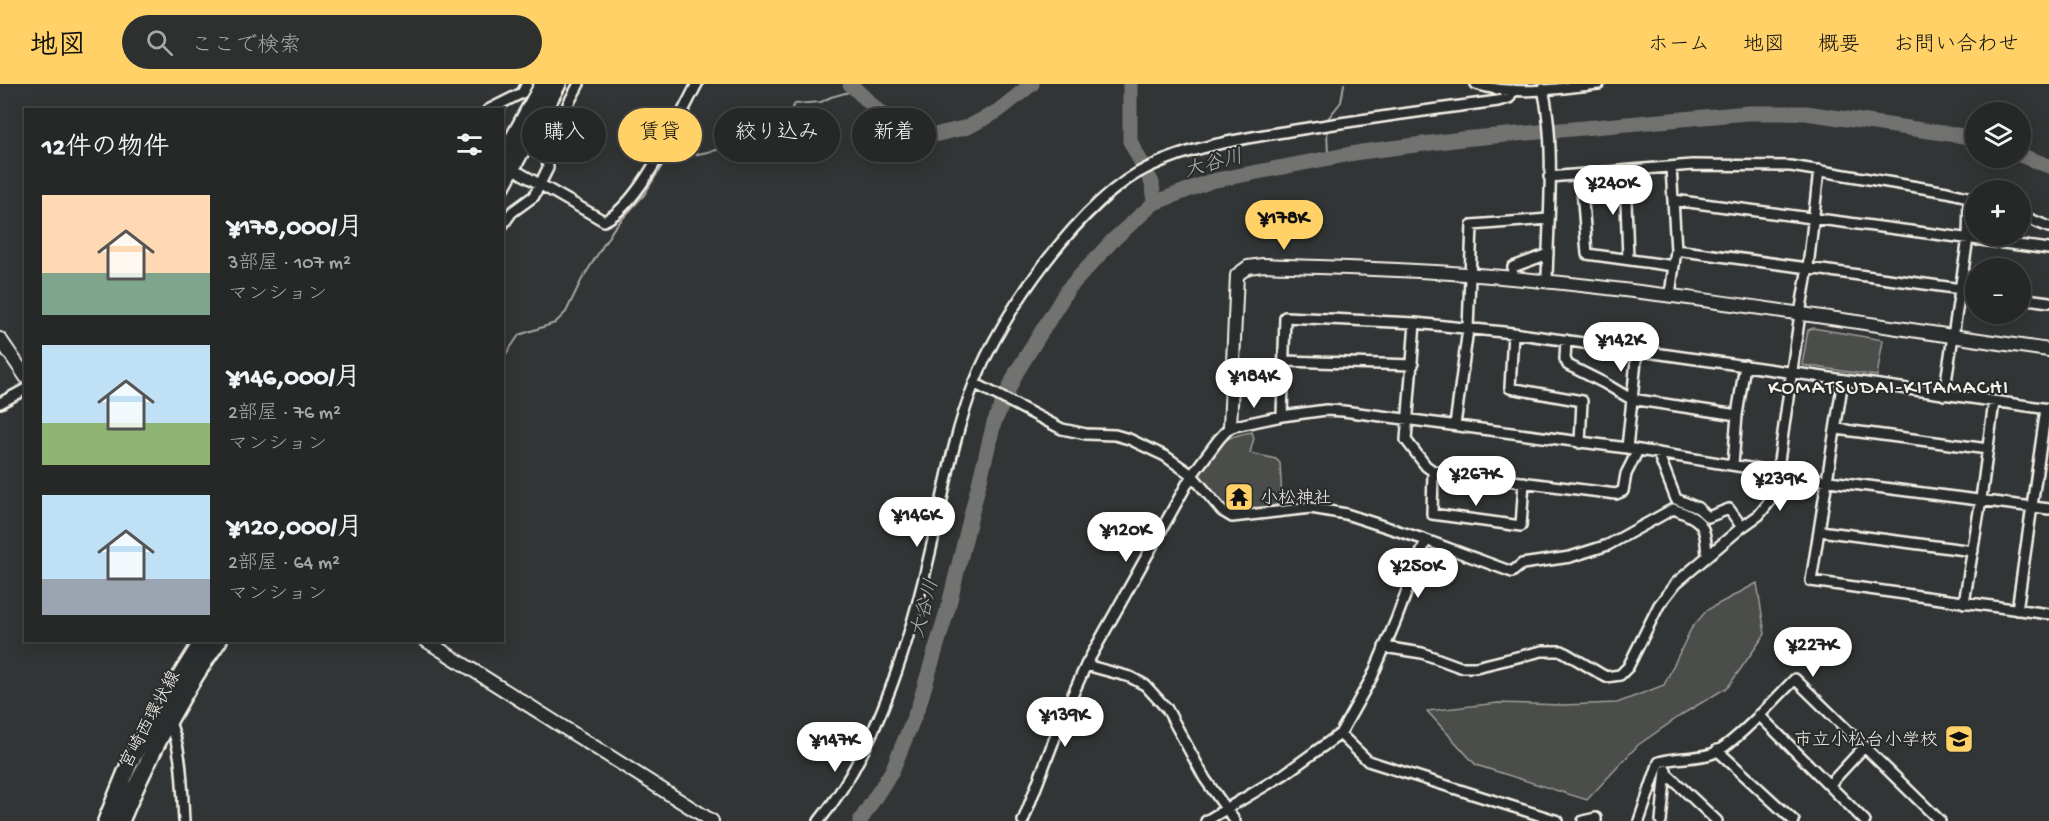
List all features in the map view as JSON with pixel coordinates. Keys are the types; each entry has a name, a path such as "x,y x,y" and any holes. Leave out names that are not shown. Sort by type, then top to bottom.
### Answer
{"main road":[{"path":"504,180 543,84"},
{"path":"509,166 558,84"},
{"name":"宮崎西環状線","path":"106,821 130,762 202,642"},
{"name":"宮崎西環状線","path":"121,821 143,768 168,719 218,642"}],"street":[{"path":"492,108 522,93 527,84"},
{"path":"504,223 512,212 534,196 548,168 549,146 567,117 568,104 579,84"},
{"path":"509,166 604,221 613,217 642,185 697,84"},
{"path":"1476,84 1513,90 1599,84"},
{"path":"1543,89 1547,107 1549,164 1547,281"},
{"path":"819,821 854,768 891,687 904,651 955,445 983,363 1023,292 1086,215 1132,176 1184,152 1218,143 1359,119 1498,101 1509,98 1513,90"},
{"path":"1549,177 1671,167 1764,165 1819,170 1965,197"},
{"path":"1670,295 1676,250 1671,167"},
{"path":"1384,647 1422,653 1460,668 1476,668 1542,651 1562,651 1606,677 1620,675 1628,667 1659,605 1676,584 1767,507 1774,496 1808,267 1819,170"},
{"path":"1625,172 1628,259"},
{"path":"1581,176 1587,254 1674,266"},
{"path":"1673,200 1965,238"},
{"path":"1455,425 1468,329 1472,225 1548,219"},
{"path":"2031,220 2049,227"},
{"path":"1944,395 1967,246"},
{"path":"2027,246 2049,249"},
{"path":"1676,250 1965,290"},
{"path":"1512,278 1514,267 1548,254"},
{"path":"1023,821 1064,714 1086,665 1192,475 1230,427 1237,275 1248,267 1283,266 1470,274 1547,281 1670,295 2049,350"},
{"path":"2031,300 2049,302"},
{"path":"1282,416 1285,317 1415,323 1513,333 2047,409 2017,610"},
{"path":"1415,323 1406,440 1433,471 1616,494 1623,491 1626,474 1638,450"},
{"path":"1513,333 1510,388 1582,401 1580,443"},
{"path":"0,339 24,374"},
{"path":"1566,340 1565,359 1568,365 1604,382 1631,399 1737,415"},
{"path":"1627,448 1637,351"},
{"path":"1284,361 1413,365"},
{"path":"1733,464 1737,415 1745,365"},
{"path":"1843,380 1811,581 2049,614"},
{"path":"976,385 1062,429 1086,434 1115,435 1165,456 1192,475 1222,511 1232,518 1311,508 1346,514 1426,540 1512,572 1522,564 1569,556 1608,544 1673,509 1694,517 1705,531 1707,556"},
{"path":"0,403 24,389"},
{"path":"1964,603 1994,402"},
{"path":"1230,427 1326,410 1407,418 1627,448 1828,481 2049,509"},
{"path":"1837,429 1988,449"},
{"path":"1658,453 1676,499 1698,508 1708,517 1729,508 1742,527"},
{"path":"1433,471 1432,514 1521,526 1524,482"},
{"path":"1820,531 1973,551"},
{"path":"1206,821 1283,775 1340,734 1372,677 1426,540"},
{"path":"428,642 712,821"},
{"path":"1086,665 1130,677 1145,685 1167,709 1205,779 1235,821"},
{"path":"1639,821 1659,762 1712,754 1759,715 1795,679 1940,821"},
{"path":"1759,715 1860,819"},
{"path":"168,719 179,747 184,821"},
{"path":"1340,734 1368,761 1558,821"},
{"path":"1829,785 1865,747"},
{"path":"1717,750 1794,821"},
{"path":"1660,821 1668,759"},
{"path":"1666,773 1717,821"},
{"path":"1583,821 1596,819 1596,821"}],"shaded area":[{"path":"1813,328 1883,340 1877,376 1802,365 1808,330"},
{"path":"1252,432 1254,438 1250,453 1276,459 1280,463 1282,499 1271,507 1225,508 1219,505 1199,473 1224,440"},
{"path":"1757,583 1765,634 1728,687 1638,745 1587,800 1476,765 1427,711 1498,703 1562,705 1617,703 1664,685 1691,629 1707,610"}],"waterway":[{"path":"850,84 897,129 919,136 968,127 998,111 1032,84"},
{"path":"1130,84 1130,141 1152,183 1154,203"},
{"path":"1326,121 1341,102 1344,84"},
{"path":"504,357 519,335 555,323 566,312 581,281 614,228 644,195 665,161 750,143 779,124 795,104 821,102 856,90"},
{"name":"大谷川","path":"860,821 892,771 919,705 948,608 994,423 1016,373 1068,289 1113,240 1154,203 1211,181 1361,152 1462,139 1748,113 1806,113 1965,137"},
{"path":"1327,126 1328,159"},
{"name":"大谷川","path":"2031,159 2049,166"}],"place":[{"name":"小松神社","path":"1239,497"},
{"name":"市立小松台小学校","path":"1959,739"}],"district":[{"name":"KOMATSUDAI-KITAMACHI","path":"1889,386"}]}
